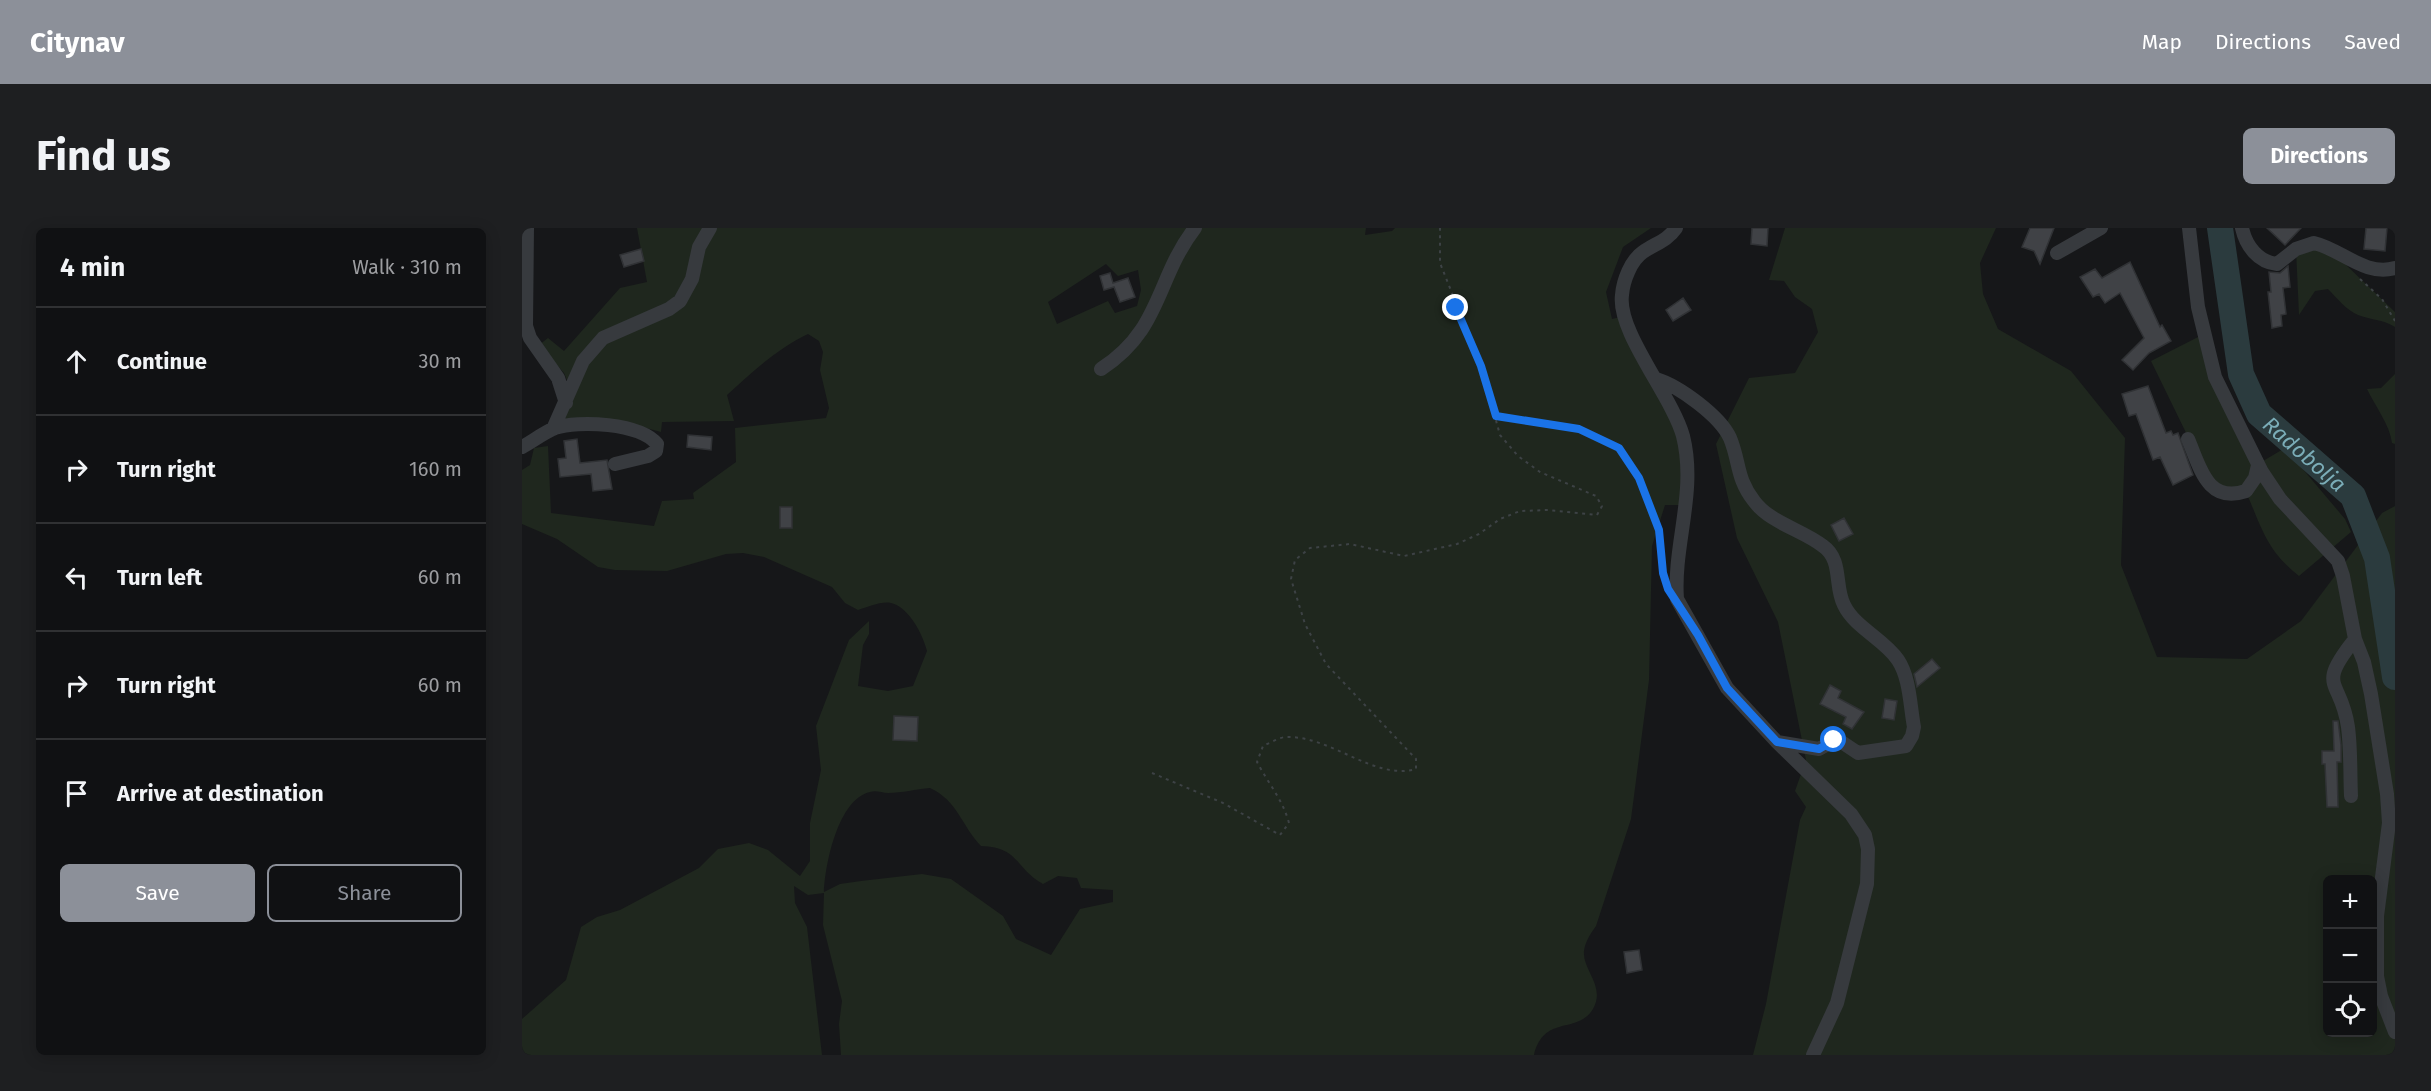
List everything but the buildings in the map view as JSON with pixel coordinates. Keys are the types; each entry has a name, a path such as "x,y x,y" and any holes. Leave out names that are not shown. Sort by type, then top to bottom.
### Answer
{"street":[{"path":"527,228 526,326 530,338 558,378 566,403"},
{"path":"553,429 583,361 603,338 669,309 680,301 692,279 699,246 710,228"},
{"path":"1101,369 1124,352 1153,313 1173,262 1195,228"},
{"path":"1676,228 1663,242 1637,258 1627,274 1621,297 1628,326 1679,423 1687,467 1686,505 1676,584 1677,599 1727,688 1777,742 1860,824 1868,849 1867,884 1837,1003 1828,1028 1813,1055"},
{"path":"2057,253 2101,228"},
{"path":"2188,228 2198,307 2215,377 2258,465 2280,499 2338,561 2355,639 2364,662 2371,694 2387,794 2389,823 2377,916 2377,976 2381,996 2395,1032"},
{"path":"2242,228 2250,248 2270,263 2277,264 2296,249 2314,243 2379,270 2395,268"},
{"path":"1656,379 1679,388 1725,431 1732,444 1742,483 1756,504 1824,546 1836,566 1840,593 1849,613 1889,650 1903,670 1914,727 1906,746 1858,753 1837,739 1819,749 1777,742"},
{"path":"522,447 553,429 594,423 630,430 653,439 657,444 656,451 648,456 615,464"},
{"path":"2188,439 2207,484 2225,494 2246,491 2255,478 2258,465"},
{"path":"2351,796 2348,725 2334,690 2332,677 2336,662 2355,639"}],"path":[{"path":"1152,773 1223,803 1280,835 1289,823 1284,805 1268,784 1257,762 1263,746 1284,737 1324,743 1390,772 1416,769 1416,759 1326,664 1305,624 1291,579 1295,560 1310,548 1350,544 1404,556 1457,544 1500,519 1520,511 1548,510 1597,515 1602,506 1596,496 1540,472 1518,456 1500,435 1481,366 1440,263 1440,228"},
{"path":"2349,259 2354,273 2382,299 2395,321"},
{"path":"1496,416 1579,429 1619,448 1639,478 1659,530 1663,573"}],"shaded area":[{"path":"637,228 1366,228 1365,235 1392,231 1395,228 1651,228 1623,247 1606,292 1612,319 1625,316 1679,423 1686,505 1665,505 1652,546 1649,680 1631,819 1596,926 1584,951 1586,965 1597,993 1593,1009 1586,1017 1545,1034 1534,1055 841,1055 839,1024 842,1001 823,925 824,893 808,895 794,886 795,903 807,927 822,1055 522,1055 522,1019 566,980 581,927 597,917 620,910 699,868 718,849 749,843 768,850 800,876 810,861 810,823 821,770 816,726 849,640 869,621 869,634 863,645 858,686 888,691 913,686 927,651 914,622 898,606 883,603 858,610 845,603 832,587 764,557 743,553 726,554 667,571 615,570 598,567 557,539 522,524 522,470 530,465 534,448 548,446 551,513 654,526 662,501 694,499 693,493 736,462 735,428 826,418 829,408 820,370 823,352 819,341 808,334 776,354 727,395 734,421 662,422 661,432 612,421 561,420 572,392 564,373 539,345 548,338 564,351 620,288 647,282","holes":["1106,264 1118,276 1138,270 1141,290 1137,306 1115,313 1108,301 1057,324 1048,302","930,788 947,800 981,846 1003,850 1043,884 1058,876 1077,878 1081,888 1113,890 1113,902 1080,909 1051,955 1016,939 1003,916 951,879 922,874 840,884 824,892 827,866 835,834 849,807 859,797 872,791 893,793"]},
{"path":"1785,228 1996,228 1980,263 1983,294 1998,329 2071,371 2125,438 2121,565 2157,657 2247,659 2301,621 2382,513 2395,506 2395,1055 1753,1055 1766,1004 1800,820 1806,807 1795,791 1806,760 1778,622 1737,538 1716,444 1749,378 1795,373 1818,332 1812,309 1795,297 1784,281 1769,280"},
{"path":"2314,243 2344,263 2395,312 2395,327 2386,322 2354,313 2328,289 2315,291 2299,315 2296,249"},
{"path":"2204,334 2258,464 2285,448 2345,519 2351,532 2299,576 2279,557 2266,538 2246,492 2213,488 2151,361"},
{"path":"2395,374 2395,444 2392,443 2385,422 2367,389 2381,388"}],"waterway":[{"name":"Radobolja","path":"2220,228 2241,374 2259,414 2353,496 2377,558 2395,677"}],"route":[{"path":"1456,308 1481,366 1496,416 1579,429 1619,448 1639,478 1659,530 1663,573 1668,589 1677,599 1727,688 1740,704 1777,742 1819,749 1834,740"}]}
